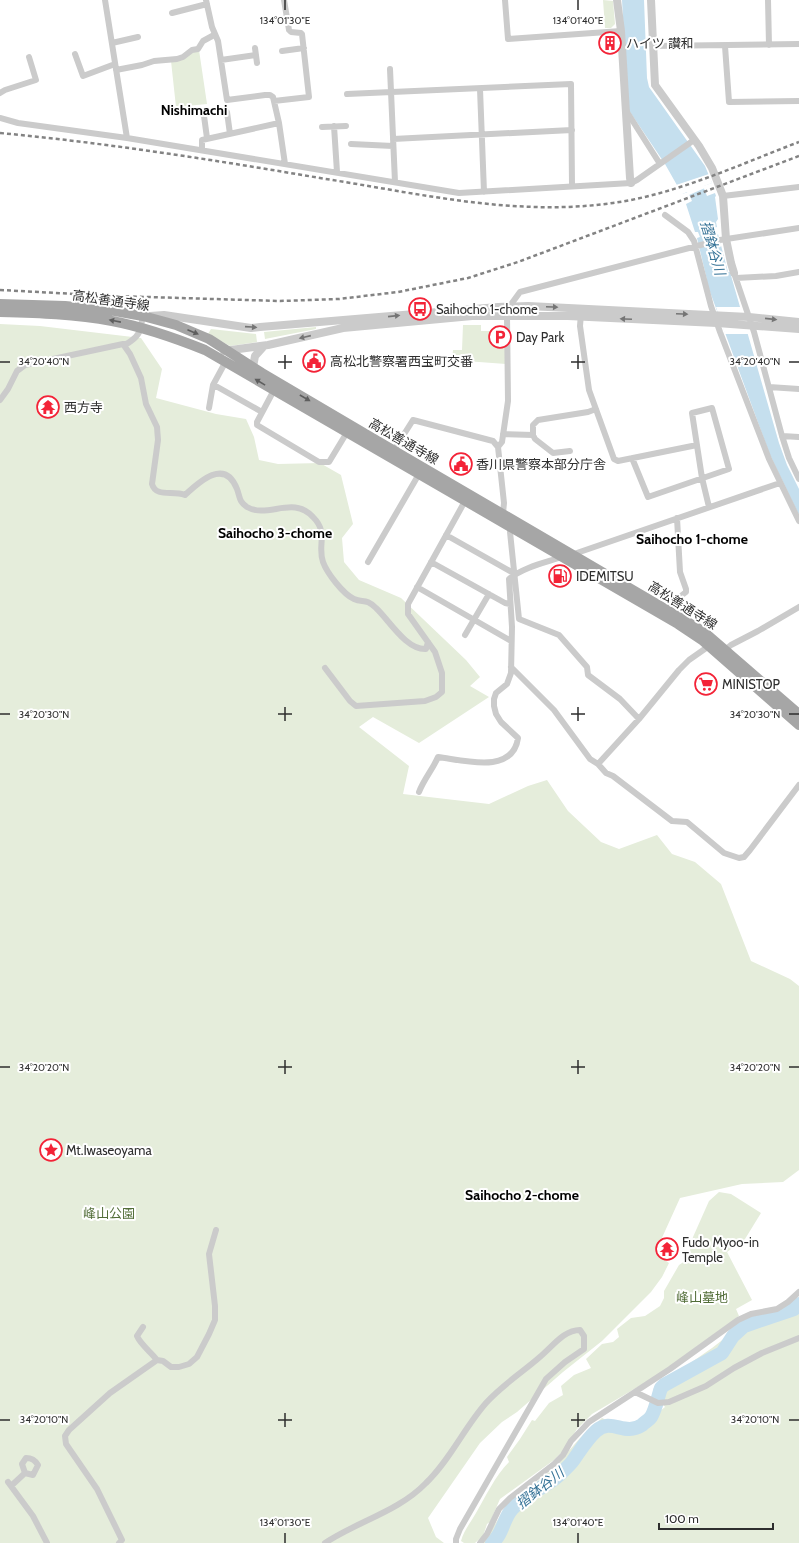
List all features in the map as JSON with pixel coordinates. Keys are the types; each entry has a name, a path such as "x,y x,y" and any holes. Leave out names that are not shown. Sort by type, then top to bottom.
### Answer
{"main road":[{"name":"高松善通寺線","path":"0,304 66,306 115,311 143,316 194,332 209,339 419,474 678,624 709,646 799,724"},
{"name":"高松善通寺線","path":"0,312 45,313 88,317 140,327 179,339 205,350 274,390 394,450 703,631 726,649 799,714"}],"street":[{"path":"105,0 127,138"},
{"path":"274,101 309,97 302,34 288,30 284,0"},
{"path":"513,0 505,0 508,39 621,31"},
{"path":"617,0 621,31 631,183"},
{"path":"651,0 655,85 691,141 708,160 723,196 723,240 769,387 782,436 789,458 799,479"},
{"path":"768,0 769,45"},
{"path":"172,13 207,2 214,35 218,41 227,100 270,95 273,97 279,123 285,164"},
{"path":"75,54 83,76 116,67 142,65 154,61 177,59 183,57 192,50 198,49 203,41 214,35"},
{"path":"112,43 138,37"},
{"path":"653,46 799,44"},
{"path":"725,46 729,102 799,101"},
{"path":"282,51 304,48"},
{"path":"221,60 256,52 257,62"},
{"path":"0,93 36,80 30,57"},
{"path":"390,69 395,182"},
{"path":"347,94 571,84 572,185"},
{"path":"480,89 484,192"},
{"path":"625,108 661,163"},
{"path":"227,112 230,134"},
{"path":"204,116 208,138"},
{"path":"0,118 18,123 127,138 459,193 572,185 631,183 638,180 691,141"},
{"path":"202,150 202,140 279,123"},
{"path":"322,126 346,126"},
{"path":"334,126 337,172"},
{"path":"393,139 572,130"},
{"path":"351,144 393,146"},
{"path":"723,196 799,187"},
{"path":"665,215 688,232 697,246 718,319 769,459 799,521"},
{"path":"498,447 502,442 508,401 507,316 510,306 520,292 723,240 799,228"},
{"path":"735,275 776,276 799,272"},
{"path":"0,400 18,371 26,365 127,344 136,338 140,333 143,316 164,315 251,328 510,306 581,312 748,321 799,322"},
{"path":"205,350 227,351 264,346 343,328 472,316 507,316 581,312"},
{"path":"581,312 580,326 589,390 614,459 618,461 697,445"},
{"path":"748,321 799,329"},
{"path":"123,344 130,354 141,378 146,404 157,427 158,440 152,484 153,488 157,492 185,495 204,478 212,474 220,474 227,476 233,481 238,491 240,500 246,507 257,511 289,506 301,509 312,516 320,527 323,562 328,572 342,590 354,599 366,600 375,607 405,640 419,649 426,648 428,642"},
{"path":"253,367 255,356 264,346"},
{"path":"209,408 214,384 226,361"},
{"path":"214,384 262,412"},
{"path":"769,387 799,389"},
{"path":"274,390 257,422 258,427 322,463 329,462 349,428"},
{"path":"632,458 648,497 702,478 729,469 712,408 692,413 702,478 709,507"},
{"path":"570,451 553,453 535,439 533,435 533,424 538,420 588,412 596,409"},
{"path":"394,450 414,420 493,441 498,447 504,503 503,513"},
{"path":"503,434 533,435"},
{"path":"782,436 799,437"},
{"path":"368,562 419,474"},
{"path":"419,792 423,782 434,768 438,757 490,763 510,756 515,749 518,738 501,722 496,714 494,706 494,698 496,693 507,684 511,673 512,627 509,579 515,574 535,565 573,554 780,483"},
{"path":"325,668 350,702 356,706 424,701 436,697 442,692 442,673 435,652 408,614 408,604 465,501"},
{"path":"668,610 672,603 686,592 680,572 677,518"},
{"path":"512,528 510,532 519,618 559,634 587,667 588,675 620,699 639,719"},
{"path":"446,535 515,574"},
{"path":"432,562 505,603 510,604"},
{"path":"417,587 511,641"},
{"path":"465,635 489,594"},
{"path":"726,649 799,608"},
{"path":"598,764 639,719 688,660 709,646"},
{"path":"511,667 554,710 590,759 598,764 606,773 613,776 672,821 687,822 724,853 739,858 744,857 799,785"},
{"path":"119,1543 122,1540 97,1489 66,1444 65,1436 68,1430 110,1393 157,1360 163,1361 171,1367 179,1367 189,1364 197,1357 209,1334 214,1320 215,1306 208,1254 216,1230"},
{"path":"480,1543 487,1534 499,1509 510,1498 554,1464 563,1454 571,1441 589,1422 670,1369 738,1320 751,1314 777,1309 799,1292"},
{"path":"143,1327 137,1336 157,1360"},
{"path":"325,1543 340,1533 395,1507 422,1487 438,1469 476,1415 501,1387 534,1363 565,1334 573,1330 580,1330 584,1336 584,1349 565,1362 546,1379 460,1529 456,1543"},
{"path":"636,1392 656,1403 668,1402 706,1386 734,1368 762,1353 799,1338"},
{"path":"25,1473 10,1484 33,1516 47,1543"}],"green space":[{"path":"603,0 613,1 615,24 611,28 605,28"},
{"path":"199,50 207,104 176,107 171,61"},
{"name":"峰山公園","path":"0,324 40,326 141,338 162,369 156,398 216,414 246,419 254,437 259,460 278,464 320,463 341,475 353,524 342,538 344,562 359,580 401,598 466,660 480,677 470,686 489,697 419,743 373,717 359,727 409,766 403,794 489,804 528,786 547,780 568,811 601,842 619,849 657,835 672,854 695,862 721,884 751,961 790,979 799,986 799,1170 783,1182 742,1184 680,1198 656,1251 656,1254 669,1263 662,1277 651,1292 602,1341 563,1372 517,1412 502,1422 480,1443 428,1518 436,1537 444,1543 0,1543"},
{"path":"463,325 481,325 481,331 495,331 496,344 506,344 506,364 452,360 453,350 462,350"},
{"path":"316,327 316,329 265,339 264,332"},
{"path":"211,329 256,334 257,342 230,346 208,334"},
{"name":"峰山墓地","path":"719,1192 731,1194 761,1213 745,1239 727,1252 752,1300 736,1309 739,1316 658,1375 592,1414 577,1429 564,1450 554,1460 500,1499 490,1522 487,1524 483,1536 475,1543 464,1543 461,1541 491,1486 499,1473 509,1462 507,1457 532,1420 535,1421 549,1403 563,1395 561,1386 574,1375 591,1368 586,1359 602,1344 613,1342 619,1337 617,1329 631,1318 645,1316 660,1306 664,1298 664,1291 679,1265 688,1259 693,1237 709,1201"},
{"path":"799,1302 799,1543 483,1543 508,1504 553,1469 580,1438 602,1418 617,1425 640,1428 665,1407 653,1389 712,1348 747,1321 774,1315 793,1308"}],"water":[{"path":"622,0 644,0 647,78 649,87 705,166 712,183 703,186 707,196 715,193 716,196 718,219 716,222 717,227 714,228 716,234 718,234 728,272 730,272 779,443 787,465 799,489 799,515 770,455 706,281 697,238 700,237 698,232 695,232 686,204 692,201 688,192 682,194 665,164 628,109"}],"pier":[{"path":"709,174 712,183 689,195 687,192 680,195 676,185"},
{"path":"716,307 741,307 749,334 725,334"}],"waterway":[{"name":"摺鉢谷川","path":"492,1543 496,1539 512,1509 523,1499 548,1484 559,1475 572,1462 592,1434 602,1427 607,1426 629,1429 642,1425 653,1414 661,1388 664,1385 722,1353 733,1336 744,1326 794,1309 799,1304"}],"railway":[{"path":"0,133 160,152 429,196 502,205 539,207 576,207 637,199 707,178 799,142"},
{"path":"0,290 114,296 280,301 339,299 398,292 468,278 518,262 799,156"}],"place":[{"name":"ハイツ 讃和","path":"610,43"},
{"name":"Saihocho 1-chome","path":"420,309"},
{"name":"Day Park","path":"500,337"},
{"name":"高松北警察署西宝町交番","path":"314,361"},
{"name":"西方寺","path":"48,407"},
{"name":"香川県警察本部分庁舎","path":"461,464"},
{"name":"IDEMITSU","path":"560,576"},
{"name":"MINISTOP","path":"706,684"},
{"name":"Mt.Iwaseoyama","path":"51,1150"},
{"name":"Fudo Myoo-in Temple","path":"667,1249"}],"district":[{"name":"Nishimachi","path":"194,110"},
{"name":"Saihocho 3-chome","path":"275,533"},
{"name":"Saihocho 1-chome","path":"692,539"},
{"name":"Saihocho 2-chome","path":"522,1195"}]}
